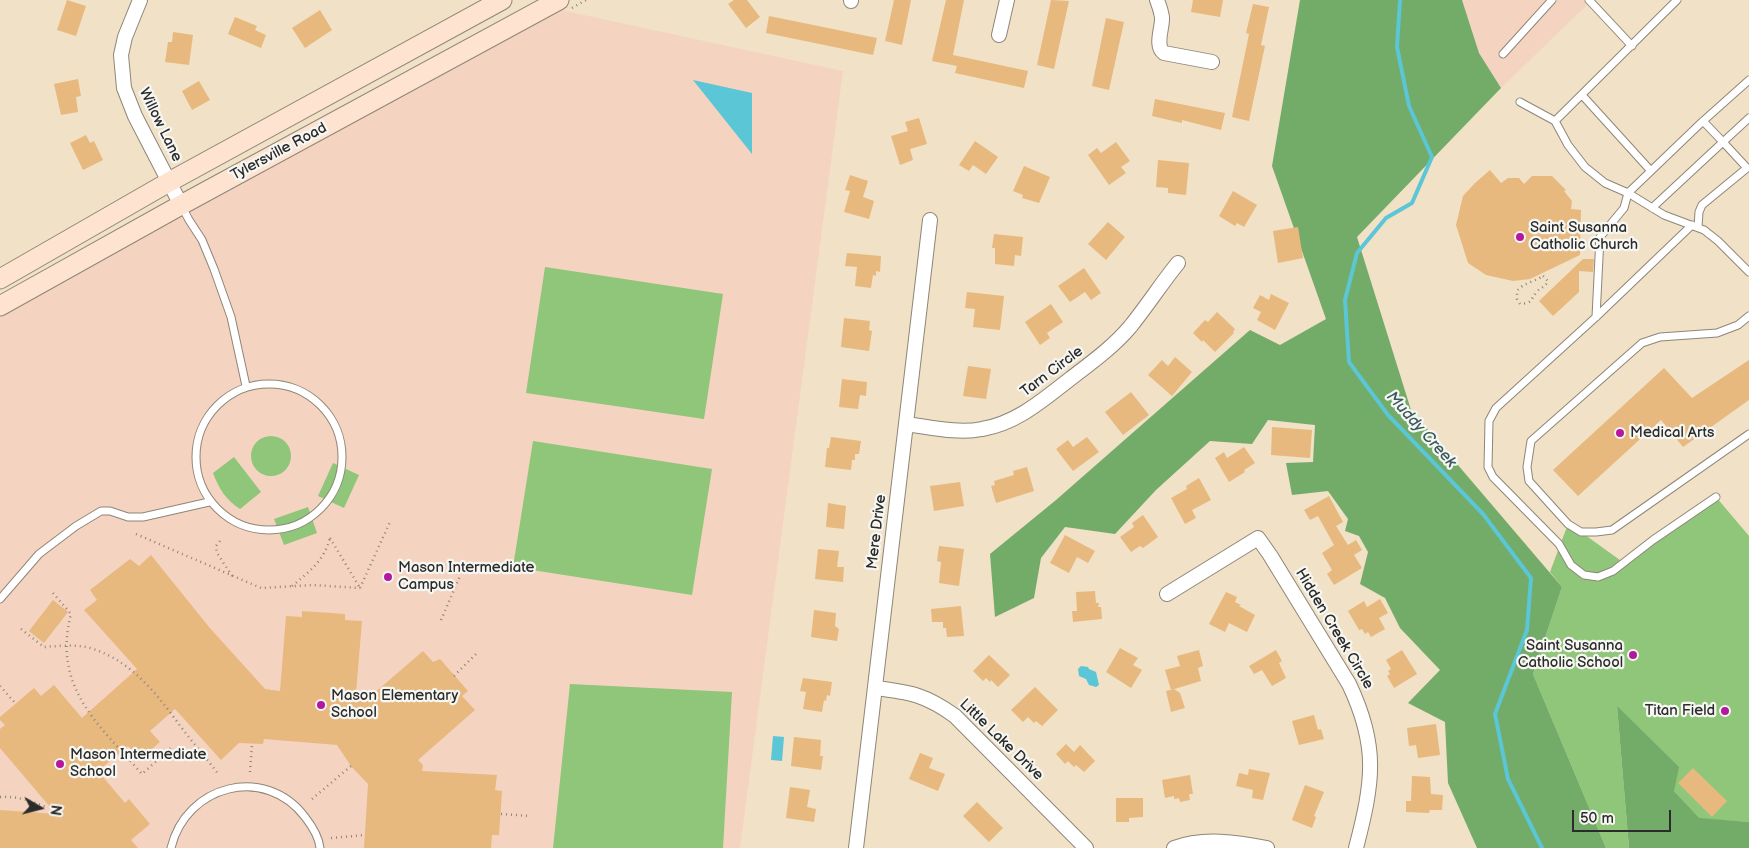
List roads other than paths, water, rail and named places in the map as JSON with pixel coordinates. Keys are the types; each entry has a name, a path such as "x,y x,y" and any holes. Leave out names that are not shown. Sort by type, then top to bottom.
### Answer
{"main road":[{"name":"Tylersville Road","path":"0,279 169,182 502,0"},
{"name":"Tylersville Road","path":"0,306 181,205 559,0"}],"street":[{"name":"Willow Lane","path":"140,0 125,37 121,57 122,78 127,98 135,116 181,205"},
{"path":"999,35 1007,0"},
{"path":"1157,0 1162,16 1159,45 1161,50 1164,53 1212,62"},
{"name":"Mere Drive","path":"856,848 930,220"},
{"name":"Tarn Circle","path":"906,424 971,430 1001,425 1019,416 1094,361 1116,342 1130,327 1178,263"},
{"name":"Hidden Creek Circle","path":"1167,594 1258,538 1349,684 1358,702 1365,724 1370,751 1371,771 1365,811 1356,848"},
{"name":"Little Lake Drive","path":"875,688 920,696 938,704 954,716 1086,848"},
{"path":"1174,848 1191,843 1232,842 1267,848"}],"lane":[{"path":"1503,54 1552,0"},
{"path":"1588,0 1632,46"},
{"path":"1555,121 1678,0"},
{"path":"1596,318 1600,237 1624,208 1628,193 1703,120 1749,80"},
{"path":"1582,95 1651,171"},
{"path":"1520,102 1555,121 1568,145 1585,167 1606,182 1664,215 1704,230 1718,241 1749,272"},
{"path":"1652,208 1749,118"},
{"path":"1703,120 1748,167 1702,205 1695,226 1496,408 1489,421 1488,467 1493,477 1559,544 1571,565 1584,575 1598,577 1613,571 1653,540 1716,497"},
{"path":"181,205 202,240 214,269 231,317 246,386"},
{"path":"1749,316 1738,324 1716,333 1660,337 1642,343 1531,441 1527,467 1529,481 1568,524 1581,532 1612,530 1749,434"},
{"path":"269,383 290,386 304,391 325,409 341,442 341,474 326,505 301,524 275,531 246,528 218,512 198,480 196,441 210,411 221,400 246,386 269,383"},
{"path":"0,599 39,554 101,510 128,517 143,517 210,502"},
{"path":"171,848 174,834 184,817 197,804 213,794 231,788 250,787 268,790 285,798 300,810 312,825 320,848"}],"water":[{"path":"693,80 752,93 752,154"},
{"path":"1081,666 1088,667 1096,672 1099,685 1096,687 1089,685 1086,679 1079,676 1078,669"},
{"path":"773,736 784,737 782,761 771,760"}],"waterway":[{"name":"Muddy Creek","path":"1400,0 1397,47 1409,106 1432,157 1412,203 1386,218 1357,253 1345,300 1349,362 1388,415 1483,514 1531,578 1527,630 1495,714 1508,779 1542,848"}],"place":[{"name":"Saint Susanna Catholic Church","path":"1520,237"},
{"name":"Medical Arts","path":"1620,433"},
{"name":"Mason Intermediate Campus","path":"388,577"},
{"name":"Saint Susanna Catholic School","path":"1633,655"},
{"name":"Mason Elementary School","path":"321,705"},
{"name":"Titan Field","path":"1725,711"},
{"name":"Mason Intermediate School","path":"60,764"}]}
